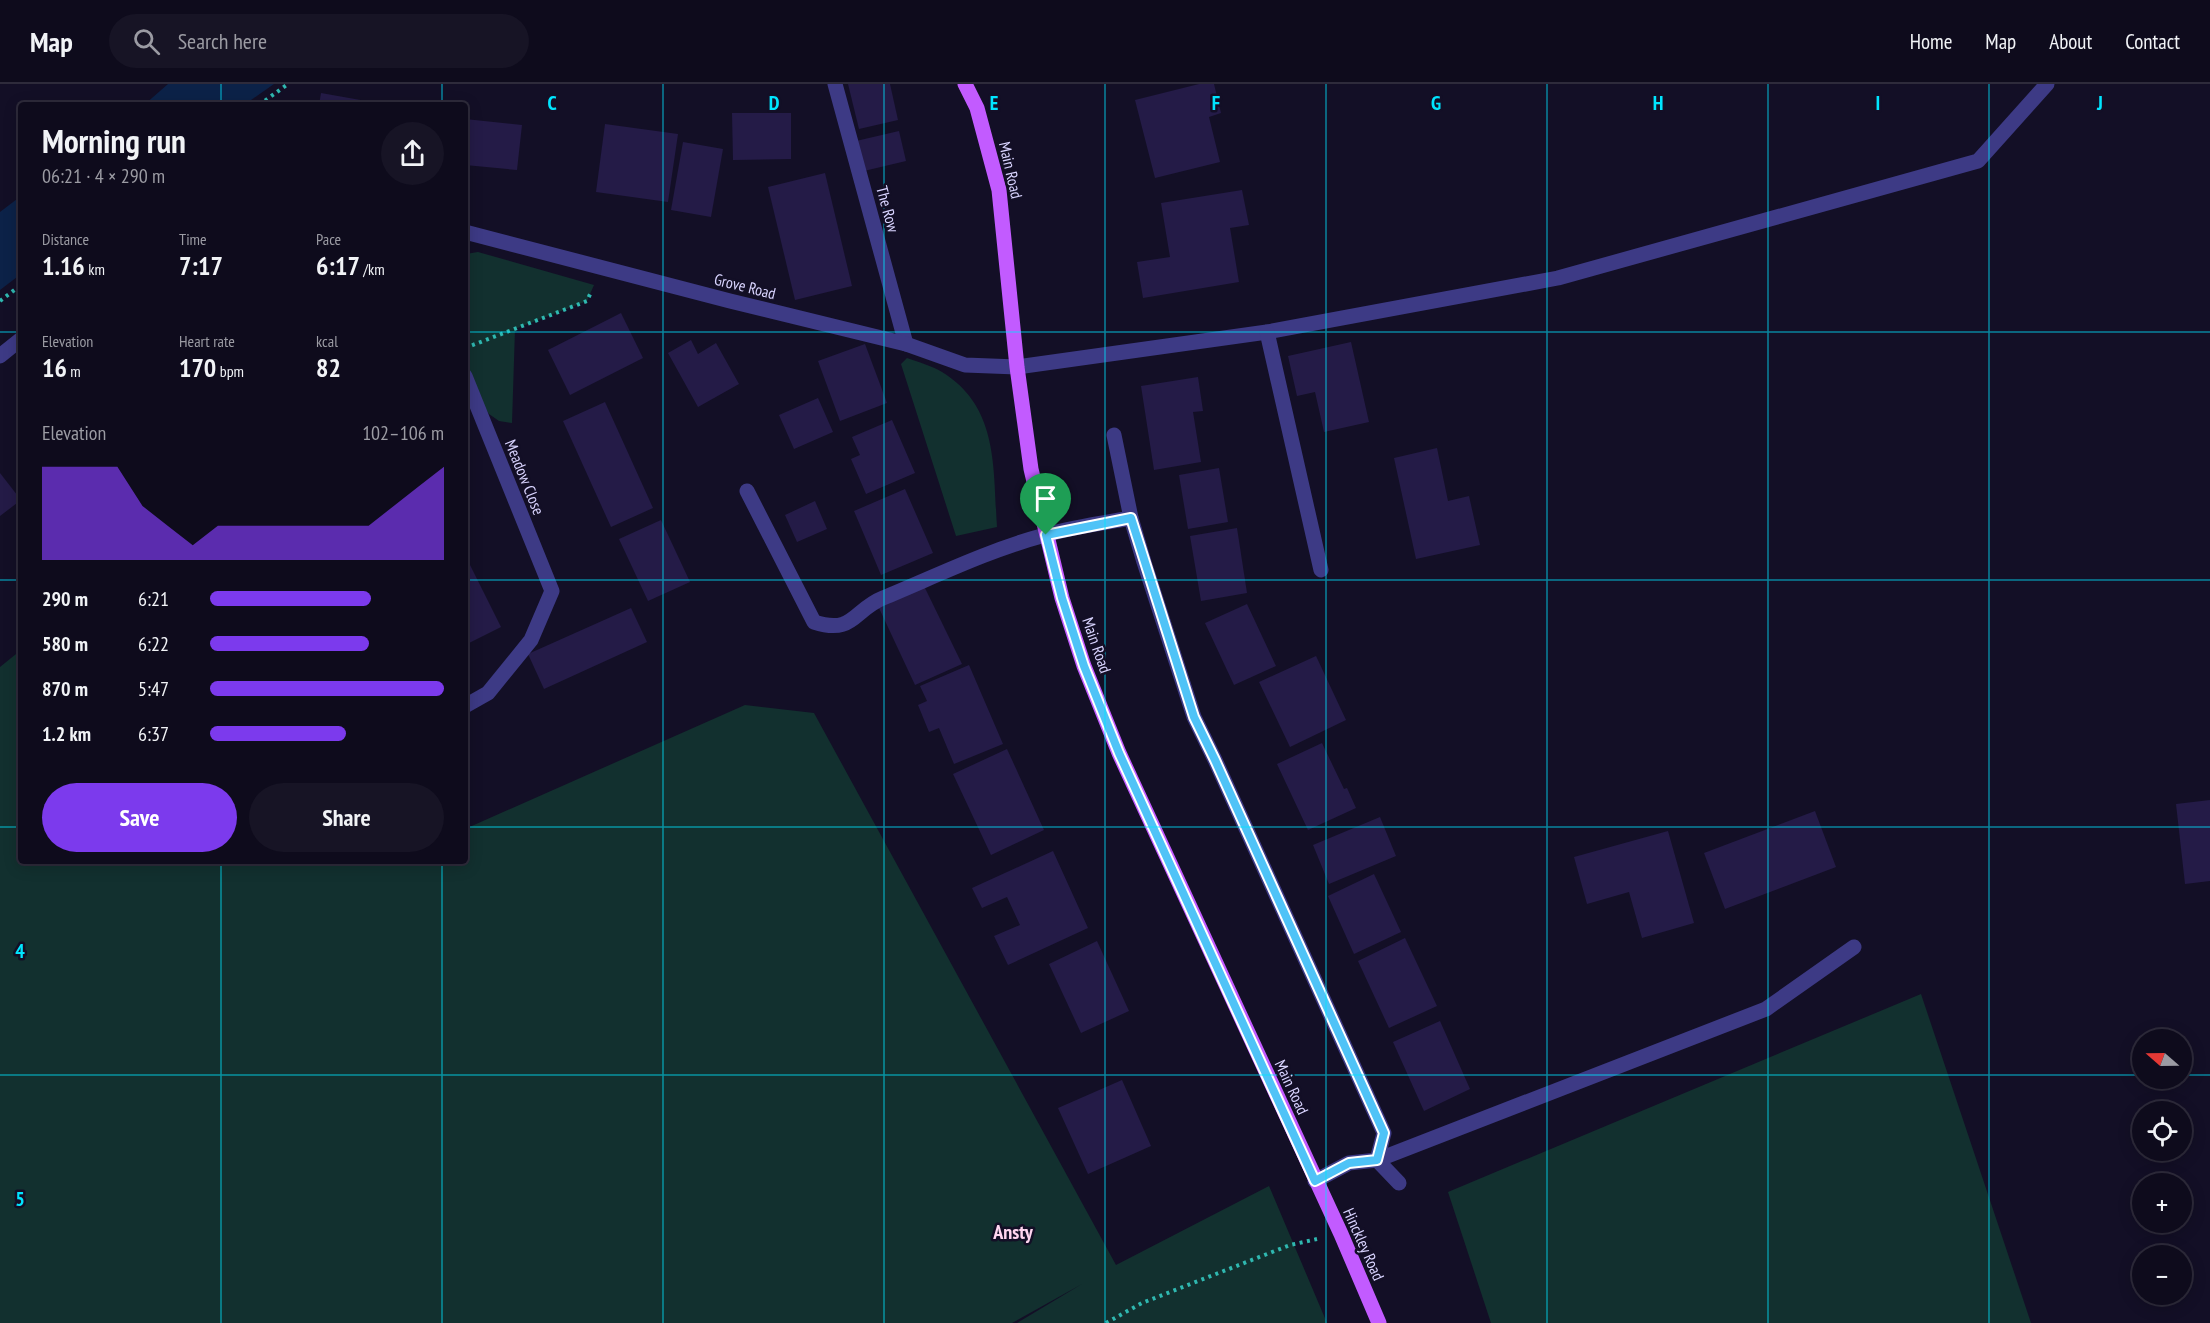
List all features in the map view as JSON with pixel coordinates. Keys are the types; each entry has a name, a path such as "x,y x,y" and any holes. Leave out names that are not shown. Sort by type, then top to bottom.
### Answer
{"main road":[{"name":"Main Road","path":"965,84 976,108 999,190 1017,367 1031,469 1062,598 1084,666 1119,753 1315,1181"},
{"name":"Hinckley Road","path":"1315,1181 1341,1234 1379,1323"}],"street":[{"name":"The Row","path":"835,84 906,344"},
{"name":"Grove Road","path":"468,233 906,344 965,365 1017,367 1267,332 1558,278 1978,161 2047,84"},
{"path":"1267,332 1321,570"},
{"path":"0,356 18,341"},
{"name":"Meadow Close","path":"468,383 552,591 531,640 488,693 468,704"},
{"path":"1114,435 1131,518 1194,717 1384,1133 1377,1160"},
{"path":"747,491 814,622 828,627 839,626 854,620 876,601 963,562 1046,535 1131,518"},
{"path":"1315,1181 1349,1163 1377,1160 1766,1009 1854,947"},
{"path":"1377,1160 1399,1183"}],"path":[{"path":"263,102 288,84"},
{"path":"468,347 587,301 600,267"},
{"path":"0,301 18,287"},
{"path":"1106,1323 1142,1302 1290,1245 1341,1234"}],"green space":[{"path":"478,252 594,285 587,301 515,329 512,423 499,421 489,414 481,402 468,370 468,254"},
{"path":"907,358 942,372 961,386 974,403 983,421 993,461 997,527 956,536 901,364"},
{"path":"18,652 18,864 468,864 468,828 745,705 814,713 1116,1265 1269,1186 1327,1323 1017,1323 1082,1284 1012,1323 0,1323 0,667"},
{"path":"1921,994 2031,1323 1491,1323 1448,1192"}],"water":[{"path":"168,84 274,84 248,102 147,102"},
{"path":"18,198 18,276 0,290 0,212"}],"building":[{"path":"848,84 890,84 898,120 859,129"},
{"path":"1199,84 1214,84 1221,113 1209,117 1220,162 1155,178 1135,100"},
{"path":"321,93 372,102 320,102"},
{"path":"732,113 791,113 791,159 733,160"},
{"path":"468,119 522,125 517,170 468,165"},
{"path":"605,124 678,134 668,202 596,192"},
{"path":"899,131 906,161 864,171 856,141"},
{"path":"683,142 723,149 711,217 671,210"},
{"path":"825,173 852,286 795,300 768,187"},
{"path":"1242,190 1249,225 1230,228 1239,282 1143,298 1137,262 1170,257 1161,203"},
{"path":"621,313 643,358 570,395 548,350"},
{"path":"691,340 698,354 716,343 739,384 698,407 668,353"},
{"path":"1351,342 1369,422 1324,432 1315,392 1297,396 1288,356"},
{"path":"865,344 887,403 840,421 818,361"},
{"path":"1198,377 1203,411 1193,412 1201,462 1154,470 1141,386"},
{"path":"818,398 833,432 794,449 779,415"},
{"path":"605,402 653,508 611,527 563,421"},
{"path":"892,420 915,473 866,494 851,459 860,455 852,437"},
{"path":"1437,448 1448,501 1469,496 1480,545 1416,559 1394,458"},
{"path":"1219,468 1228,522 1188,529 1179,475"},
{"path":"0,473 18,496 18,502 0,516"},
{"path":"905,489 933,553 881,575 854,511"},
{"path":"815,501 827,529 797,542 785,515"},
{"path":"661,520 690,582 648,601 619,539"},
{"path":"1237,528 1247,593 1201,601 1190,536"},
{"path":"468,561 501,627 468,644"},
{"path":"924,586 962,664 915,685 879,608"},
{"path":"1247,604 1276,666 1234,685 1205,623"},
{"path":"631,608 647,642 544,689 528,654"},
{"path":"1316,656 1346,720 1290,747 1259,682"},
{"path":"969,665 1003,744 954,764 939,728 929,732 918,705 927,701 920,686"},
{"path":"1322,743 1344,789 1347,788 1356,808 1308,830 1277,764"},
{"path":"1007,749 1044,830 991,855 953,774"},
{"path":"2210,800 2210,881 2185,884 2176,804"},
{"path":"1815,811 1836,867 1725,909 1704,853"},
{"path":"1380,817 1396,856 1329,884 1313,845"},
{"path":"1668,831 1694,923 1642,938 1629,892 1587,904 1574,857"},
{"path":"1053,851 1088,928 1008,965 994,936 1020,925 1007,897 982,908 972,888"},
{"path":"1374,874 1401,932 1354,954 1328,896"},
{"path":"1405,938 1437,1006 1389,1028 1358,961"},
{"path":"1097,941 1129,1011 1081,1033 1049,964"},
{"path":"1440,1021 1470,1089 1424,1111 1393,1042"},
{"path":"1122,1080 1151,1146 1088,1174 1058,1108"}],"district":[{"name":"Ansty","path":"1013,1232"}],"route":[{"path":"1131,518 1194,717 1384,1133 1377,1160 1349,1163 1315,1181 1119,753 1084,666 1062,598 1046,535 1131,518"}]}
